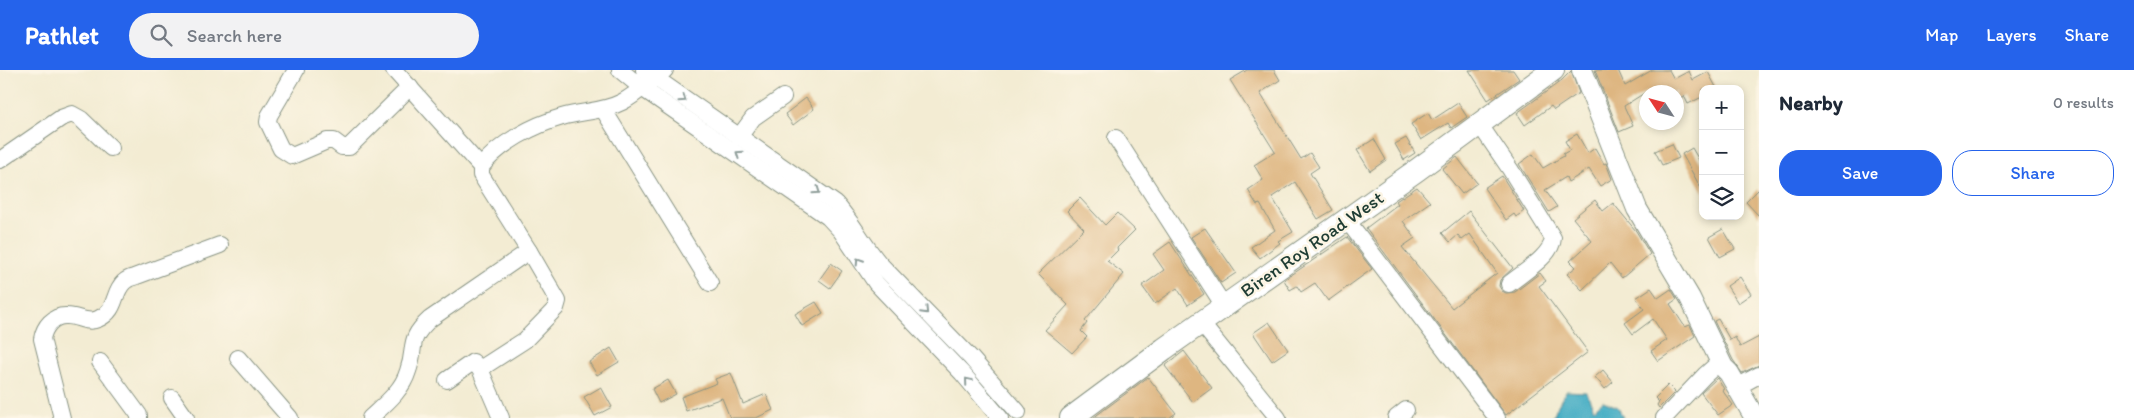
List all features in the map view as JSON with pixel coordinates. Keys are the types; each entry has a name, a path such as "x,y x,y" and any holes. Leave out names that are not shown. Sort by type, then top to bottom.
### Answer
{"main road":[{"name":"Biren Roy Road West","path":"1071,418 1224,306 1480,125 1553,70"}],"street":[{"path":"296,70 269,116 268,122 281,149 292,156 331,140 342,147 349,147 410,87"},
{"path":"620,70 651,76 836,204 846,215 865,246 885,270 971,358 1018,412"},
{"path":"1582,70 1637,209 1690,298 1723,367 1729,373 1755,418"},
{"path":"396,71 481,166"},
{"path":"480,369 525,340 556,308 558,301 481,175 481,166 490,155 533,129 563,116 603,110 622,102 651,76"},
{"path":"651,76 828,217 876,283 962,373 1000,418"},
{"path":"739,137 754,118 783,97"},
{"path":"603,110 710,283"},
{"path":"0,160 61,118 72,114 81,119 111,148"},
{"path":"1480,125 1553,238 1553,245 1548,253 1509,284"},
{"path":"1116,138 1224,306"},
{"path":"1346,219 1497,418"},
{"path":"62,418 42,339 43,329 52,320 66,315 86,321 97,319 116,302 117,292 123,283 134,276 220,246"},
{"path":"370,418 402,386 409,370 412,345 418,330 430,319 528,251"},
{"path":"1201,323 1278,418"},
{"path":"238,358 290,418"},
{"path":"100,362 134,407 139,415 138,418"},
{"path":"447,380 473,362 480,369 502,418"},
{"path":"1664,418 1714,367 1723,367"},
{"path":"1736,387 1759,376"},
{"path":"172,398 186,418"}],"water":[{"path":"1566,391 1586,392 1594,409 1603,401 1618,407 1623,418 1553,418"}],"building":[{"path":"1247,70 1274,70 1280,80 1260,93 1301,159 1310,153 1319,167 1310,173 1333,210 1318,219 1295,182 1272,197 1293,232 1278,241 1280,243 1260,258 1251,247 1275,230 1260,204 1257,205 1248,190 1263,180 1254,165 1275,152 1230,80"},
{"path":"1469,70 1513,70 1519,79 1488,100"},
{"path":"1595,70 1618,70 1625,86 1652,70 1669,70 1674,79 1689,71 1693,80 1708,72 1715,85 1699,85 1699,98 1688,104 1684,96 1684,85 1639,85 1639,96 1624,106 1633,126 1619,132"},
{"path":"1571,71 1579,93 1554,110 1551,106 1525,125 1517,113 1561,81"},
{"path":"806,98 814,109 793,125 785,114"},
{"path":"1458,103 1467,117 1451,128 1448,123 1421,140 1411,124 1428,113 1432,120"},
{"path":"1577,134 1588,153 1595,148 1604,164 1606,163 1612,179 1600,186 1589,169 1568,182 1566,177 1545,190 1557,207 1549,212 1519,164 1533,154 1543,168 1564,156 1563,154 1570,150 1565,141"},
{"path":"1406,138 1415,153 1404,160 1395,144"},
{"path":"1374,139 1386,160 1370,171 1357,150"},
{"path":"1672,144 1679,158 1662,165 1655,151"},
{"path":"1692,148 1699,160 1699,185 1682,154"},
{"path":"1457,157 1477,183 1462,194 1442,169"},
{"path":"1502,176 1524,211 1516,217 1514,214 1506,220 1484,188"},
{"path":"1417,187 1430,202 1403,221 1415,238 1402,247 1452,308 1497,273 1470,234 1462,240 1458,235 1450,242 1442,233 1469,211 1513,268 1500,280 1499,286 1502,291 1506,293 1515,292 1540,273 1546,281 1539,286 1588,352 1506,415 1366,228 1398,204 1396,201"},
{"path":"1759,189 1759,216 1746,202"},
{"path":"1080,198 1105,225 1117,213 1135,230 1107,261 1124,274 1085,321 1087,323 1081,331 1087,337 1072,353 1045,330 1068,305 1038,274 1084,229 1067,211"},
{"path":"1595,200 1603,211 1613,203 1636,231 1650,254 1622,278 1610,263 1582,290 1567,274 1576,267 1570,261 1592,241 1573,218"},
{"path":"1205,228 1236,273 1221,283 1191,237"},
{"path":"1723,229 1735,249 1720,257 1709,237"},
{"path":"1347,237 1372,269 1328,301 1315,283 1301,292 1297,286 1290,290 1284,280"},
{"path":"1170,242 1204,294 1188,305 1177,288 1155,304 1142,286 1164,270 1153,254"},
{"path":"831,263 842,271 830,288 819,280"},
{"path":"1740,277 1751,294 1738,303 1727,286"},
{"path":"1651,288 1658,298 1671,289 1677,299 1670,304 1685,327 1690,325 1695,336 1658,361 1651,351 1667,340 1653,319 1633,334 1625,323 1644,309 1636,298"},
{"path":"816,302 823,313 802,326 795,314"},
{"path":"1718,319 1730,340 1735,337 1740,347 1759,337 1759,365 1742,373 1733,360 1714,321"},
{"path":"1269,322 1288,350 1272,361 1253,333"},
{"path":"611,348 619,362 597,375 589,362"},
{"path":"1184,351 1212,388 1193,402 1165,366"},
{"path":"1603,370 1613,382 1605,389 1595,377"},
{"path":"731,373 743,404 766,394 773,410 756,418 730,418 722,398 686,411 681,397 717,383 715,379"},
{"path":"1148,377 1176,413 1169,418 1093,418"},
{"path":"1717,378 1724,389 1722,390 1733,405 1718,415 1701,393"},
{"path":"668,380 676,394 659,403 652,389"},
{"path":"1668,385 1675,392 1659,408 1657,405 1659,402 1655,398"},
{"path":"601,387 612,407 595,416 584,397"}]}
